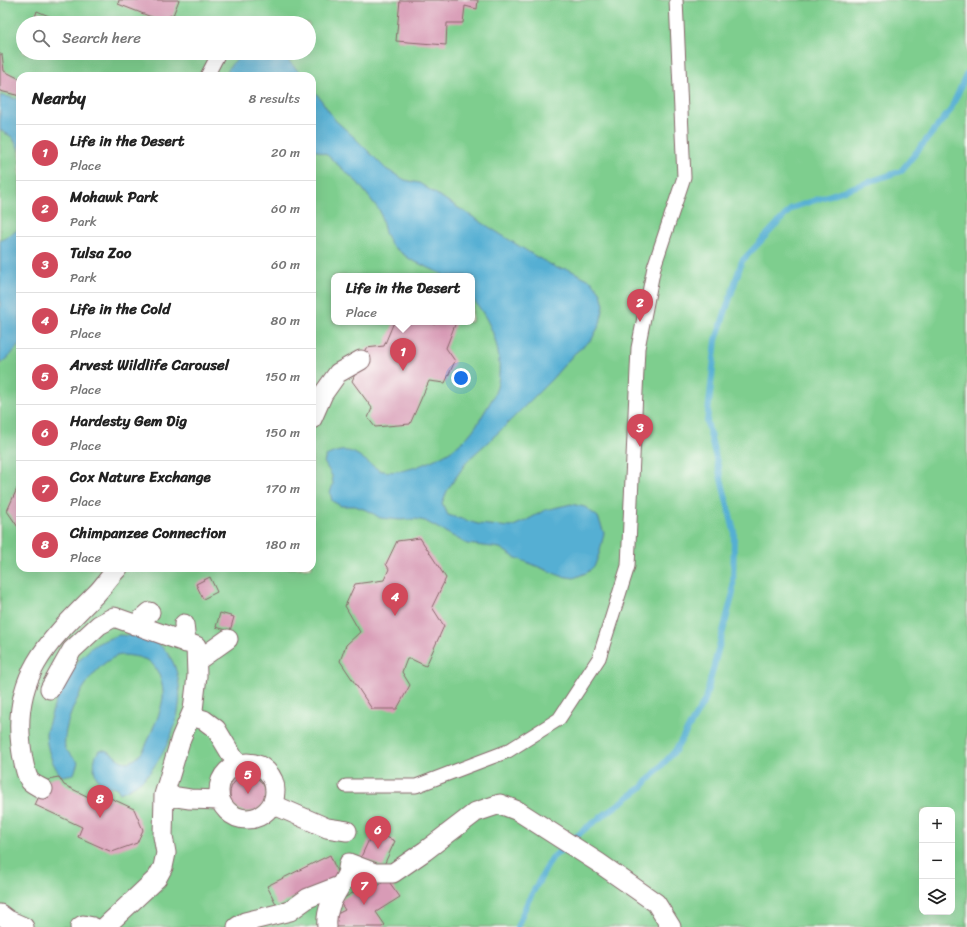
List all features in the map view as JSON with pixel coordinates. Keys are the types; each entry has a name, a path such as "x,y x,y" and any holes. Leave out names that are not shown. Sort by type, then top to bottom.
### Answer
{"street":[{"path":"316,410 323,394 338,373 361,360"},
{"path":"43,789 30,782 22,758 20,713 26,682 43,651 53,638 98,592 115,572"},
{"path":"98,592 107,620"},
{"path":"135,625 150,612"},
{"path":"50,689 72,650 99,625 114,617 196,646 197,676 193,710 181,738 164,795 163,836 166,853 162,867 157,878 105,927"},
{"path":"184,624 186,643"},
{"path":"197,661 228,639"},
{"path":"191,716 204,720 216,729 237,764"},
{"path":"237,764 256,764 265,769 271,776 275,795 272,804 266,812 258,818 244,820 230,815 223,808 219,800 219,782 224,774 237,764"},
{"path":"164,795 190,799 219,800"},
{"path":"272,804 327,828 347,831"},
{"path":"327,927 326,918 332,900 346,876 349,864 375,874 393,873 425,851 476,812 500,804 518,812 599,863 656,903 671,927"},
{"path":"237,927 245,922 290,911 308,898 339,886"},
{"path":"0,914 8,920 24,927"},
{"path":"80,927 83,925 94,927"}],"lane":[{"path":"346,786 416,786 508,751 559,719 599,658 628,566 638,348 654,267 684,177 676,0"},
{"path":"209,72 215,60"}],"green space":[{"path":"0,0 967,0 967,927 0,927"}],"water":[{"path":"237,60 288,60 299,72 227,72"},
{"path":"316,93 335,120 386,169 405,180 419,183 535,256 557,268 568,269 592,281 601,293 604,305 600,324 592,339 574,354 551,380 500,431 468,460 448,489 442,503 448,515 478,524 511,527 545,510 571,504 585,507 598,517 604,533 595,565 588,572 574,578 561,576 514,557 500,548 467,544 425,521 415,519 400,520 380,518 369,511 355,506 341,506 332,501 330,493 333,484 332,476 324,462 326,456 339,451 350,451 380,470 387,472 413,468 428,462 446,453 462,442 476,426 494,396 498,383 499,360 497,348 490,327 475,302 475,273 440,273 411,260 392,246 385,233 380,211 358,183 326,154 316,150"},
{"path":"0,96 16,99 16,144 12,137 0,130"},
{"path":"16,231 16,349 2,363 0,362 0,241"},
{"path":"119,635 148,638 163,648 169,655 175,667 179,681 180,695 176,722 165,749 158,761 140,782 120,793 117,788 112,786 105,790 98,781 94,771 96,755 99,750 104,750 126,762 136,759 143,751 158,716 163,697 160,676 151,663 138,657 119,655 96,671 87,682 72,710 65,737 65,749 78,762 74,774 62,776 56,768 47,745 46,734 60,691 75,665 89,650 96,645"}],"building":[{"path":"119,0 179,0 173,16 149,16 118,4"},
{"path":"400,0 478,0 477,9 465,6 463,23 447,23 446,45 396,41"},
{"path":"37,11 49,16 35,16"},
{"path":"0,54 2,54 4,71 16,77 16,95 0,91"},
{"path":"393,325 455,325 446,348 455,361 445,383 429,381 410,424 375,427 368,418 372,408 352,381 366,348 384,346"},
{"path":"16,491 16,524 7,511"},
{"path":"420,538 446,578 432,607 444,626 426,666 411,659 407,659 402,672 410,685 397,709 372,709 340,661 346,645 360,632 345,606 355,584 384,580 389,569 386,564 397,541"},
{"path":"210,577 217,592 203,599 196,584"},
{"path":"220,613 234,617 230,631 216,627"},
{"path":"248,776 261,781 266,794 261,807 248,812 235,807 230,794 235,781"},
{"path":"59,777 64,785 101,803 104,795 134,809 143,830 137,843 112,852 78,837 82,827 35,805 46,781"},
{"path":"373,831 395,841 383,867 361,857"},
{"path":"330,855 339,876 277,906 267,886"},
{"path":"369,875 377,887 387,879 400,897 376,912 385,925 382,927 335,927 329,918 345,910 339,901 356,891 353,885"}],"waterway":[{"path":"517,927 528,901 552,858 586,828 641,788 675,751 705,700 733,593 734,531 707,422 716,340 742,261 792,208 901,171 950,111 967,73"}],"place":[{"name":"Mohawk Park","path":"640,322"},
{"name":"Life in the Desert","path":"403,371"},
{"name":"Tulsa Zoo","path":"640,447"},
{"name":"Life in the Cold","path":"395,616"},
{"name":"Arvest Wildlife Carousel","path":"248,794"},
{"name":"Chimpanzee Connection","path":"100,818"},
{"name":"Hardesty Gem Dig","path":"378,849"},
{"name":"Cox Nature Exchange","path":"364,905"}]}
